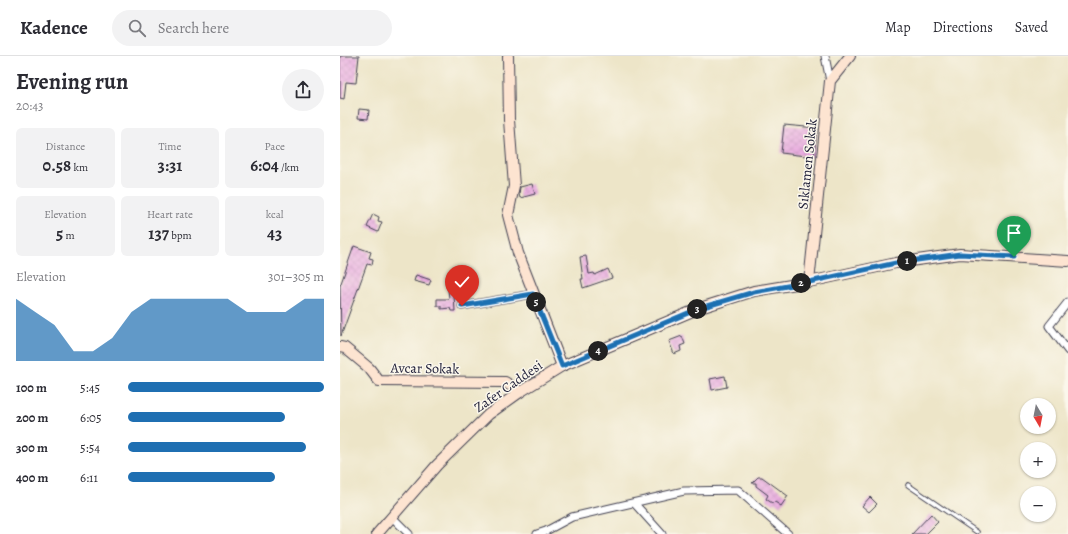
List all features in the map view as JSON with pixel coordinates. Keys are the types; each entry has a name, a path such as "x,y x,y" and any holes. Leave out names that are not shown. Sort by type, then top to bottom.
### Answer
{"street":[{"path":"508,56 509,120 514,186 508,215 518,253 562,366"},
{"path":"825,56 830,81"},
{"path":"830,81 850,56"},
{"name":"Sıklamen Sokak","path":"809,282 830,81"},
{"name":"Zafer Caddesi","path":"377,534 437,465 489,414 520,392 562,366 700,308 754,292 809,282 896,263 960,254 1068,261"},
{"path":"462,306 533,294"},
{"path":"1068,302 1048,326 1068,351"},
{"name":"Avcar Sokak","path":"340,347 345,348 368,368 379,381 505,382 520,392"},
{"path":"537,534 546,531 572,517 684,491 738,490 788,534"},
{"path":"634,503 662,534"},
{"path":"392,517 409,534"}],"lane":[{"path":"908,485 977,532"}],"building":[{"path":"340,56 359,56 356,83 346,82 344,99 340,98"},
{"path":"359,109 369,110 368,119 358,118"},
{"path":"784,125 817,128 814,157 781,153"},
{"path":"532,184 535,194 520,198 520,187"},
{"path":"373,214 379,217 378,221 382,222 378,232 367,227"},
{"path":"354,246 371,252 369,258 373,259 372,265 367,264 341,336 340,286"},
{"path":"586,256 589,274 594,273 595,275 608,269 612,278 583,288 580,257"},
{"path":"416,275 431,280 429,285 414,281"},
{"path":"459,288 460,294 454,295 455,311 451,311 450,308 441,309 441,306 437,306 437,299 449,299 448,289"},
{"path":"682,336 685,344 680,346 681,351 674,354 669,341"},
{"path":"725,376 727,387 712,390 710,379"},
{"path":"758,477 762,477 788,496 781,506 766,499 768,495 756,486 756,483 752,483"},
{"path":"870,497 877,504 869,512 862,506"},
{"path":"931,514 938,522 926,534 912,534"}],"route":[{"path":"462,306 533,294 562,366 700,308 754,292 809,282 896,263 960,254 1014,257"}]}
